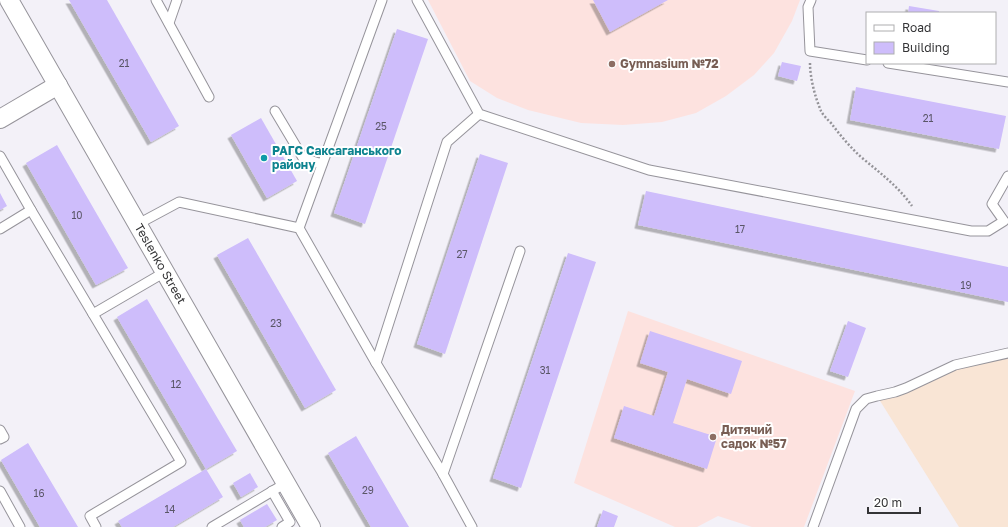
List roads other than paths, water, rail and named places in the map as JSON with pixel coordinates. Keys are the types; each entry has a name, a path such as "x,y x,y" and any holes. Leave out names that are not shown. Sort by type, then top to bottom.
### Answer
{"street":[{"name":"Teslenko Street","path":"10,0 165,272 279,487 311,527"},
{"path":"0,119 58,85"}],"lane":[{"path":"156,0 209,97"},
{"path":"169,23 177,0"},
{"path":"299,228 382,0"},
{"path":"417,0 479,114 649,170 971,231 988,231 1006,224 992,204 1008,176"},
{"path":"810,0 808,7 810,51 866,60"},
{"path":"894,64 1008,82"},
{"path":"275,111 303,158 322,164"},
{"path":"376,363 447,142 479,114"},
{"path":"0,156 181,462 90,516 96,527"},
{"path":"138,224 179,202 299,228 376,363 443,474 472,527"},
{"path":"0,229 31,210"},
{"path":"443,474 520,251"},
{"path":"93,314 165,272"},
{"path":"813,527 856,409 866,399 906,388 955,365 1008,352"},
{"path":"0,430 4,437 0,439"},
{"path":"212,527 279,487 290,522 282,527"},
{"path":"0,492 20,527"}],"place":[{"name":"Gymnasium №72","path":"612,64"},
{"name":"РАГС Саксаганського району","path":"264,158"},
{"name":"Дитячий садок №57","path":"713,437"}]}
